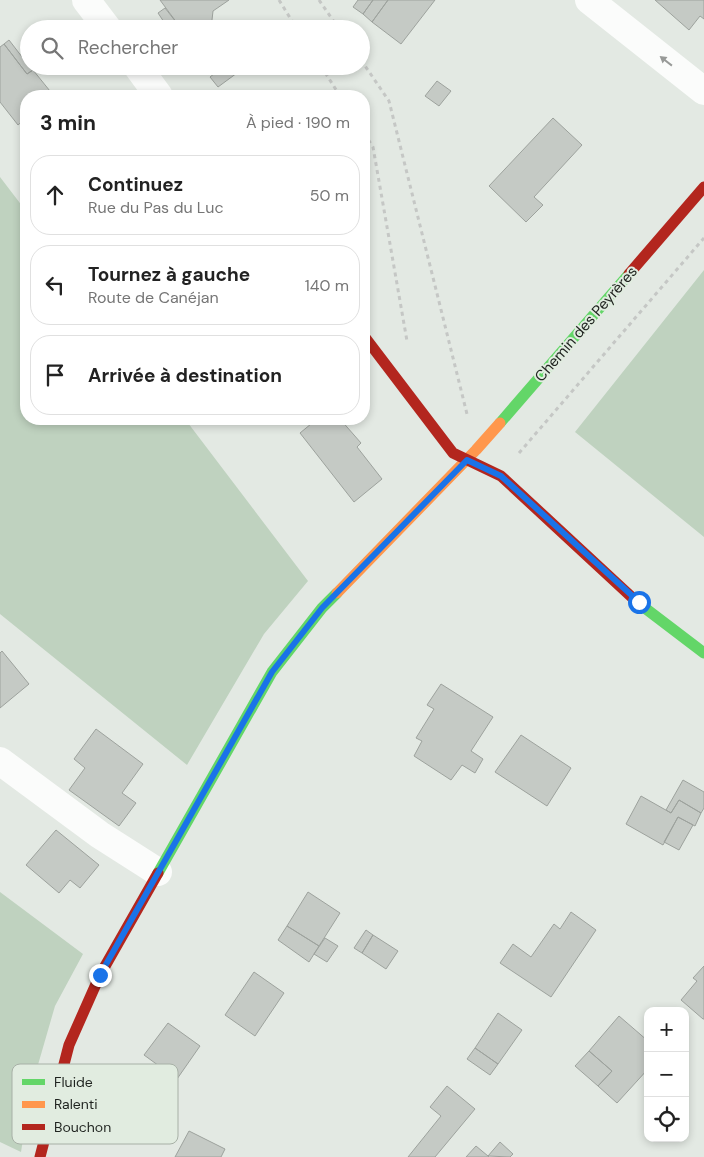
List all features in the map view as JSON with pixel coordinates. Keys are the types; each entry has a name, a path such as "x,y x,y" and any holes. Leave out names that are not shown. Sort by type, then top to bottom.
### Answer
{"street":[{"path":"86,0 101,20"},
{"path":"589,0 704,91"},
{"path":"144,75 155,90"},
{"name":"Chemin des Peyrères","path":"64,1064 69,1045 100,975 272,672 322,608 467,460 704,187"},
{"path":"370,344 453,452 501,476 639,602 704,652"},
{"path":"0,761 100,835 158,872"},
{"name":"Chemin des Peyrères","path":"40,1157 43,1144"}],"path":[{"path":"279,0 291,20"},
{"path":"319,0 333,20"},
{"path":"370,73 389,101 476,450"},
{"path":"327,75 336,90"},
{"path":"370,144 407,344"},
{"path":"501,476 546,420 704,238"}],"green space":[{"path":"0,177 20,203 20,425 190,425 308,581 264,634 187,765 0,614"},
{"path":"704,270 704,537 575,432"},
{"path":"0,892 83,954 55,1006 38,1064 12,1064 12,1144 22,1144 21,1152 0,1142"}],"building":[{"path":"160,0 229,0 213,11 212,20 175,20"},
{"path":"358,0 373,0 363,14 353,7"},
{"path":"373,0 388,0 372,22 363,14"},
{"path":"388,0 435,0 401,44 372,22"},
{"path":"655,0 704,0 704,19 700,16 689,30"},
{"path":"165,8 174,20 163,20 158,13"},
{"path":"9,40 20,54 20,65 4,44"},
{"path":"4,44 20,65 20,75 37,75 49,90 20,90 20,123 18,125 0,102 0,47"},
{"path":"213,75 234,75 218,87 210,77"},
{"path":"437,81 451,91 439,106 425,96"},
{"path":"553,118 582,145 534,197 543,205 526,222 489,186"},
{"path":"310,425 345,425 361,443 357,447 382,479 354,502 300,433"},
{"path":"2,651 29,684 0,708 0,653"},
{"path":"441,684 493,717 471,751 483,759 475,773 462,765 451,780 414,756 422,741 416,738 434,709 427,705"},
{"path":"96,729 143,764 122,793 136,803 119,826 69,790 85,768 74,759"},
{"path":"521,735 571,768 547,806 495,772"},
{"path":"683,780 704,792 704,808 701,813 679,800 671,813 666,810"},
{"path":"641,796 671,813 679,800 701,813 695,826 678,817 663,845 626,824"},
{"path":"678,817 693,825 679,850 664,842"},
{"path":"56,830 99,865 80,888 70,880 59,893 26,865"},
{"path":"308,892 340,913 319,946 287,926"},
{"path":"571,912 596,930 551,997 500,963 513,944 531,957 554,924 560,929"},
{"path":"287,926 319,946 309,962 278,940"},
{"path":"366,930 373,935 362,953 354,948"},
{"path":"373,935 398,951 386,969 362,953"},
{"path":"325,938 338,946 327,962 314,954"},
{"path":"704,966 703,1019 681,1000 697,981 693,978"},
{"path":"254,972 284,993 255,1036 225,1015"},
{"path":"498,1013 522,1030 498,1064 475,1048"},
{"path":"619,1016 644,1038 644,1073 617,1103 598,1086 612,1071 589,1051"},
{"path":"168,1023 200,1046 178,1078 178,1064 156,1064 144,1055"},
{"path":"475,1048 498,1064 490,1075 467,1059"},
{"path":"589,1051 612,1071 598,1086 575,1066"},
{"path":"447,1086 475,1109 435,1157 408,1157 441,1116 430,1107"},
{"path":"189,1131 225,1149 221,1157 175,1157"},
{"path":"500,1142 513,1154 510,1157 488,1156"},
{"path":"476,1146 488,1156 489,1157 466,1157"}],"traffic: fast":[{"path":"500,423 629,274"},
{"path":"158,873 272,672 322,608 337,593"},
{"path":"637,602 704,653"}],"traffic: slow":[{"path":"337,593 500,423"}],"traffic: jam":[{"path":"629,274 704,187"},
{"path":"370,344 453,453 501,476 637,602"},
{"path":"64,1064 69,1045 100,975 158,873"},
{"path":"40,1157 43,1144"}],"route":[{"path":"100,975 272,672 322,608 467,460 501,476 639,602"}]}
